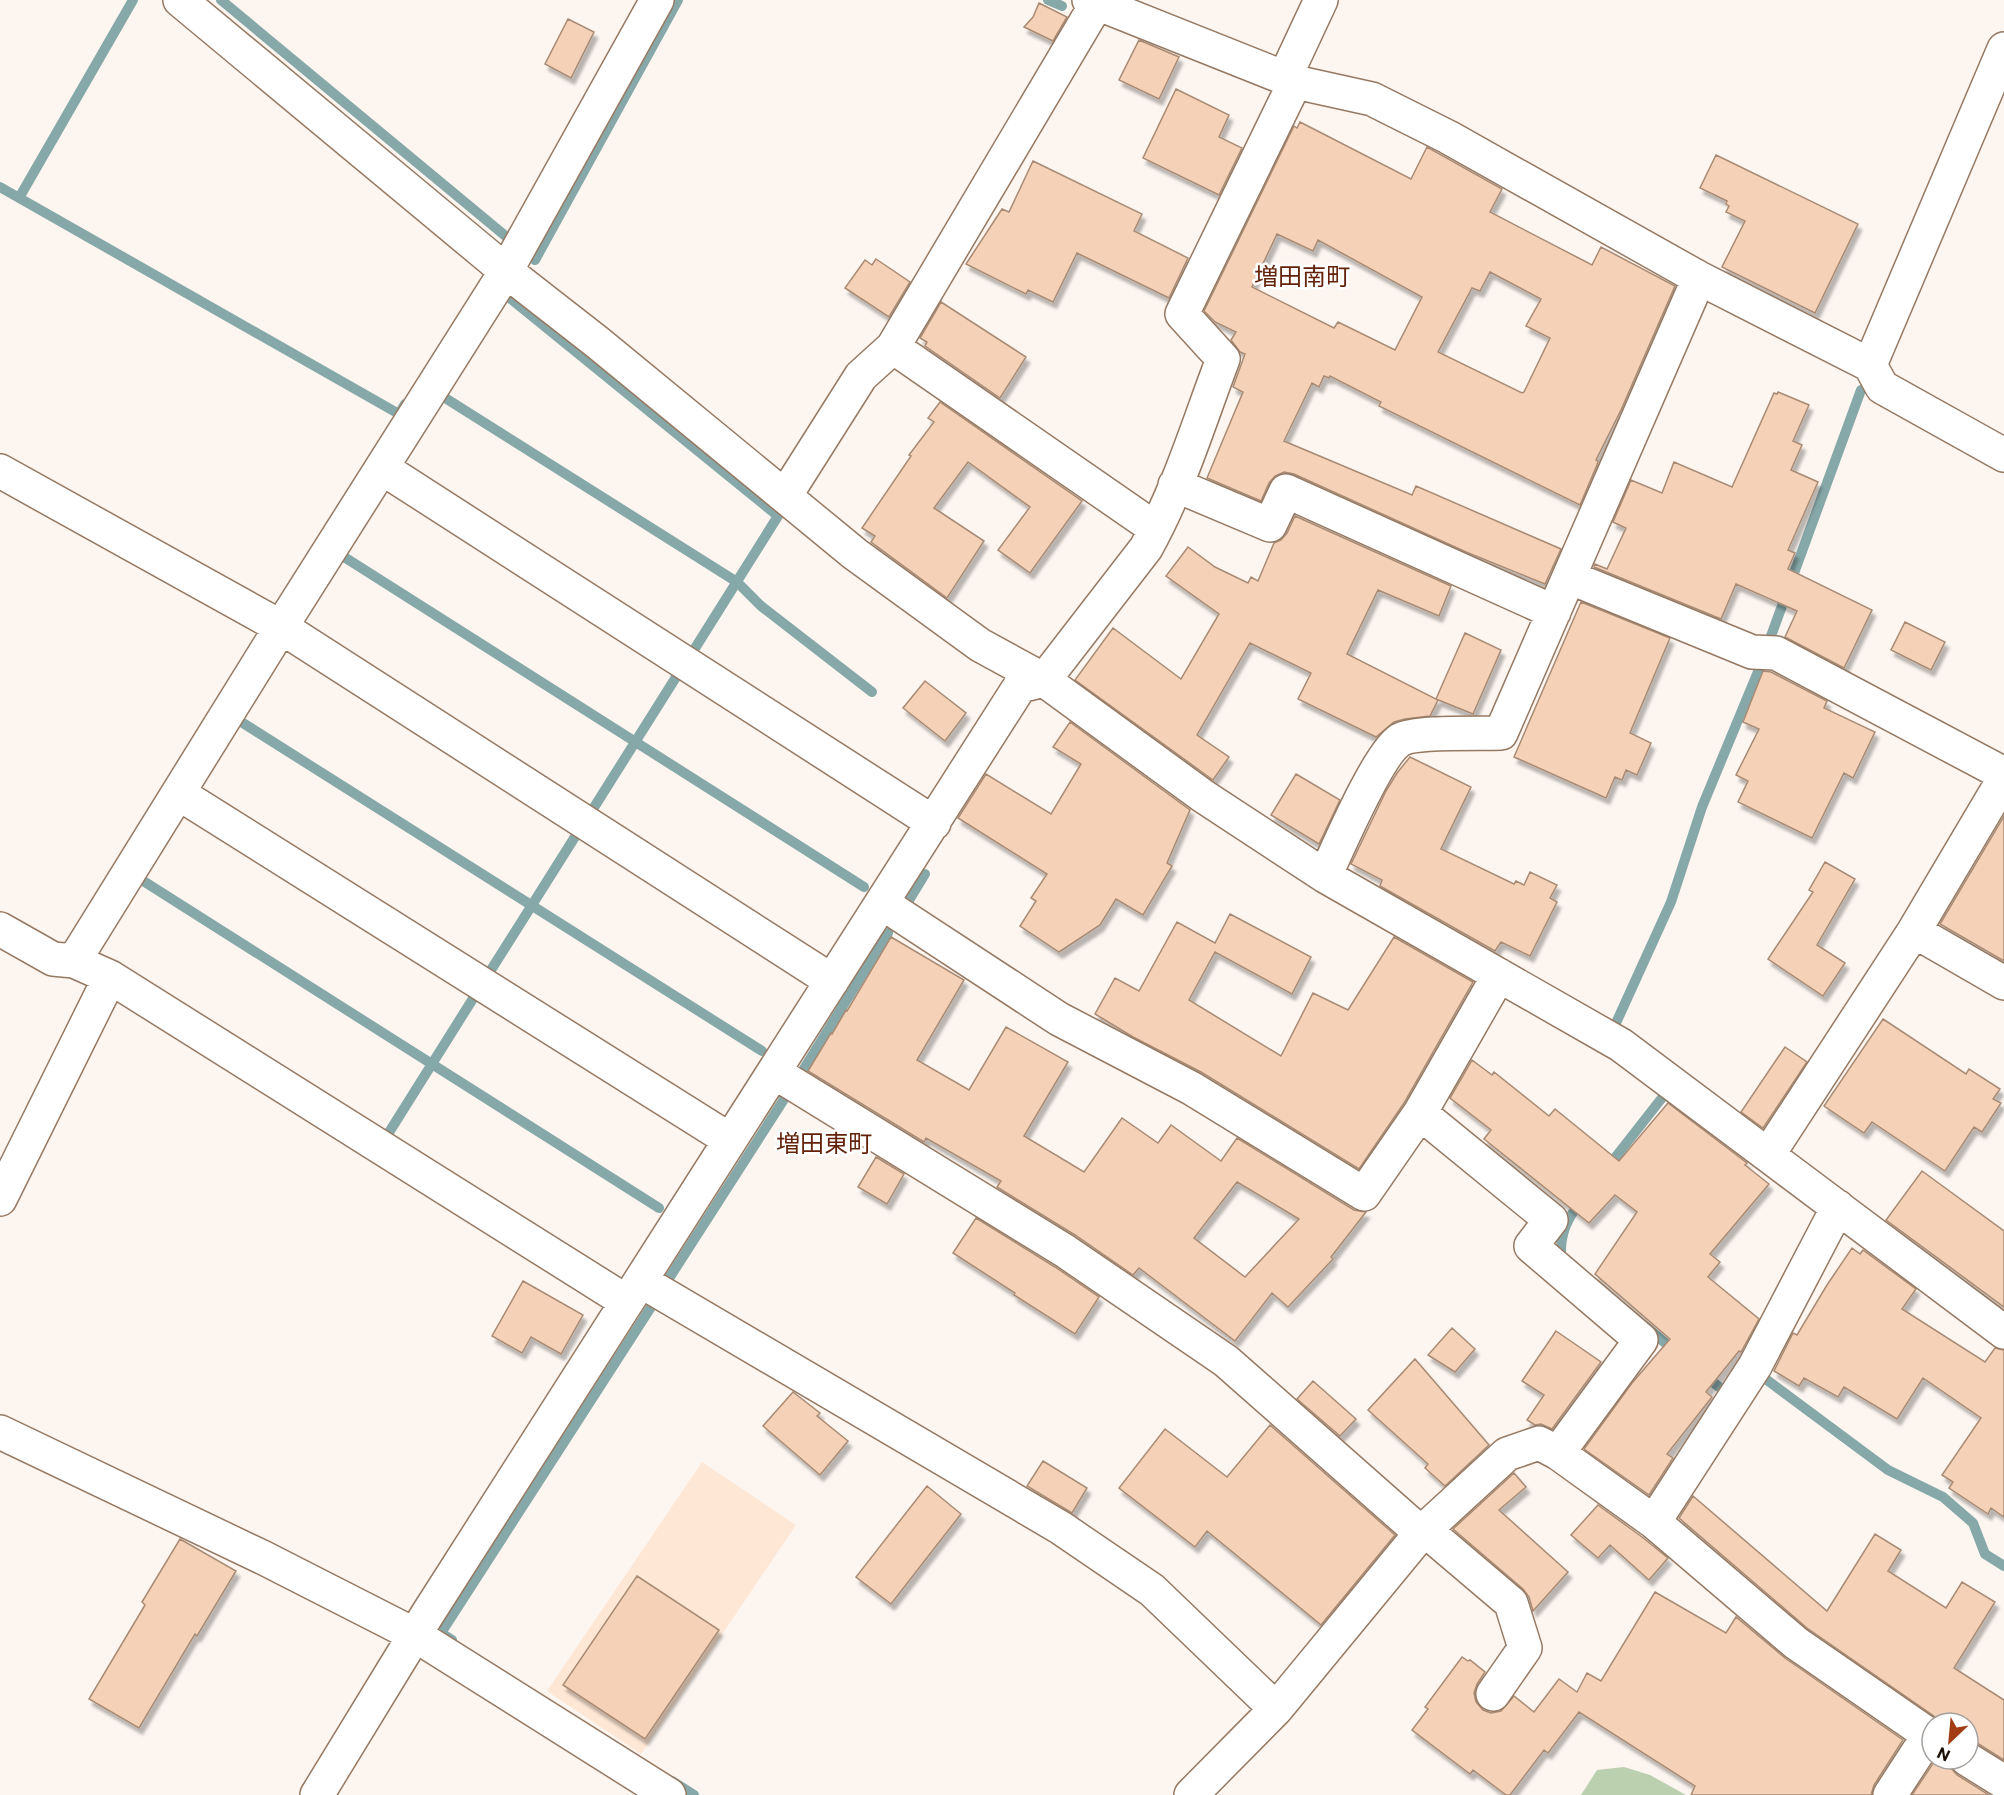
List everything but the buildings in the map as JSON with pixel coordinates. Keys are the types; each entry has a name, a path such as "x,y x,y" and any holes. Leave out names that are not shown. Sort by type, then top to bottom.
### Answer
{"street":[{"path":"180,0 506,271 597,342 855,554 980,645 1044,680 1203,796 1325,876 1621,1044 2004,1332"},
{"path":"74,961 506,271 657,0"},
{"path":"317,1795 415,1635 1020,686 1044,680 1146,548 1175,484 1223,359 1182,314 1290,79 1320,0"},
{"path":"785,496 861,376 893,347 1093,2 1290,79 1372,99 1448,137 1699,278 1870,365 1882,387 2004,455"},
{"path":"1870,365 2004,49"},
{"path":"1325,876 1381,762 1400,740 1426,734 1500,733 1699,278"},
{"path":"893,347 1156,529"},
{"path":"382,468 934,823"},
{"path":"0,471 281,627 832,981"},
{"path":"1175,484 1270,525 1286,491 1554,612"},
{"path":"1569,578 1752,652 1776,653 2004,776 1914,931 1768,1155"},
{"path":"178,794 730,1140"},
{"path":"882,903 1059,1018 1191,1088 1364,1194 1420,1113 1499,975"},
{"path":"0,929 53,959 74,961 110,977 634,1292 1070,1534 1152,1590 1276,1709"},
{"path":"1914,931 2004,983"},
{"path":"0,1199 110,977"},
{"path":"774,1072 1065,1251 1226,1361 1511,1604 1525,1648 1493,1694"},
{"path":"1420,1113 1551,1220 1531,1246 1641,1340 1558,1453"},
{"path":"1654,1522 1755,1366 1838,1207"},
{"path":"0,1432 264,1558 415,1635 669,1795"},
{"path":"1191,1795 1276,1709 1423,1531 1507,1454 1539,1443 1558,1453 1654,1522 1796,1643 1920,1728"},
{"path":"1890,1795 1920,1752"},
{"path":"1980,1767 2004,1782"}],"shaded area":[{"path":"702,1462 796,1525 641,1754 547,1691"}],"green space":[{"path":"1624,1767 1650,1775 1686,1795 1581,1795 1597,1770"}],"waterway":[{"path":"19,198 133,0"},
{"path":"221,0 509,239"},
{"path":"535,260 678,0"},
{"path":"1048,0 1062,6"},
{"path":"0,187 399,414 405,404"},
{"path":"506,295 778,516 692,653"},
{"path":"1771,636 1861,390"},
{"path":"442,396 737,582 761,606 872,692"},
{"path":"341,555 864,887"},
{"path":"1616,1023 1671,902 1702,807 1760,667"},
{"path":"593,809 678,674"},
{"path":"235,718 762,1051"},
{"path":"491,970 578,832"},
{"path":"908,902 925,874"},
{"path":"137,877 659,1208"},
{"path":"802,1072 888,933"},
{"path":"388,1134 474,997"},
{"path":"668,1280 788,1093"},
{"path":"1607,1168 1665,1094"},
{"path":"1566,1261 1561,1256 1563,1234 1568,1221 1581,1201"},
{"path":"452,1640 441,1633 653,1304"},
{"path":"1645,1326 1677,1353"},
{"path":"1703,1374 1719,1387"},
{"path":"1763,1377 1888,1470 1943,1497 1973,1523 1985,1554 2004,1566"},
{"path":"672,1781 694,1795"}],"district":[{"name":"増田南町","path":"1302,277"},
{"name":"増田東町","path":"824,1144"}]}
